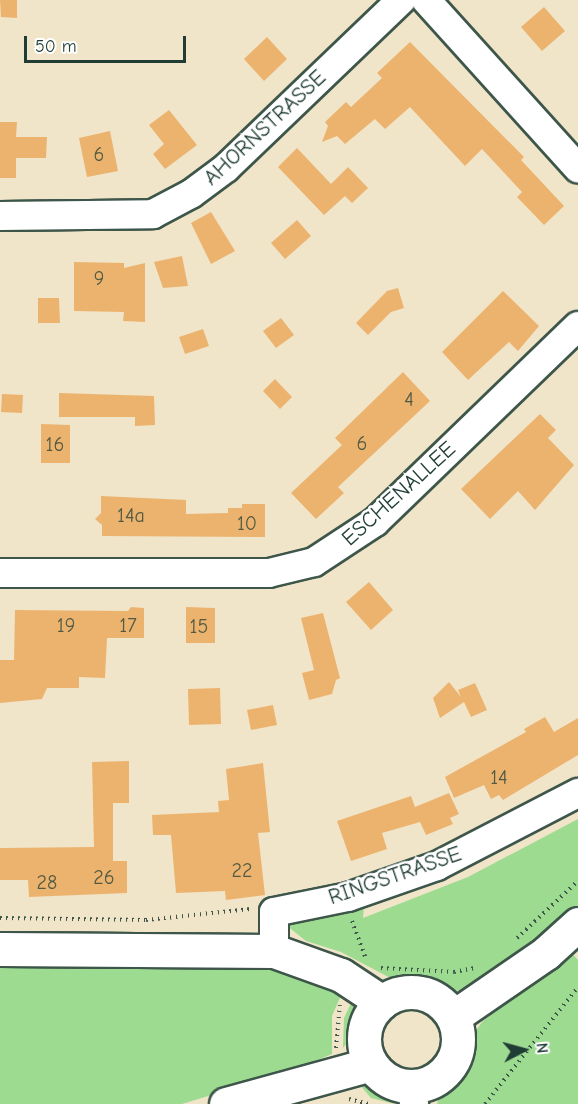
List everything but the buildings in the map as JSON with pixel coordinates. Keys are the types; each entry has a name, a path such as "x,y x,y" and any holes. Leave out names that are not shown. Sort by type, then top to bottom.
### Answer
{"main road":[{"path":"453,1017 546,953 578,924"},
{"path":"0,949 274,951 372,986 421,993 436,999 453,1017 458,1042 449,1067 413,1095 388,1081 371,1064 365,1048 365,1031 371,1015 372,986"},
{"path":"226,1104 371,1064"}],"street":[{"name":"AHORNSTRASSE","path":"0,216 153,214 191,194 226,168 401,0"},
{"path":"426,0 578,168"},
{"name":"ESCHENALLEE","path":"0,573 269,573 314,562 375,522 578,326"},
{"name":"RINGSTRASSE","path":"265,910 344,898 437,866 578,793"},
{"path":"265,910 274,951"}],"path":[{"path":"512,942 578,881"},
{"path":"344,898 366,959 372,986"},
{"path":"0,918 146,920 265,910"},
{"path":"369,1104 344,1099 339,1072 337,1016 340,1005 372,986 390,966 454,972 482,964"},
{"path":"485,1104 578,987"}],"green space":[{"path":"578,819 578,906 549,934 468,990 449,991 428,979 394,980 341,952 306,941 286,925 291,917 365,897 363,918 468,877"},
{"path":"570,951 578,960 578,1104 437,1104 441,1090 467,1065 471,1038 482,1022"},
{"path":"260,959 342,993 332,1016 332,1054 293,1070 182,1104 0,1104 0,960"},
{"path":"352,1001 359,1012 358,1029 343,1048 344,1018"},
{"path":"371,1083 385,1086 395,1104 371,1098 360,1085"}]}
